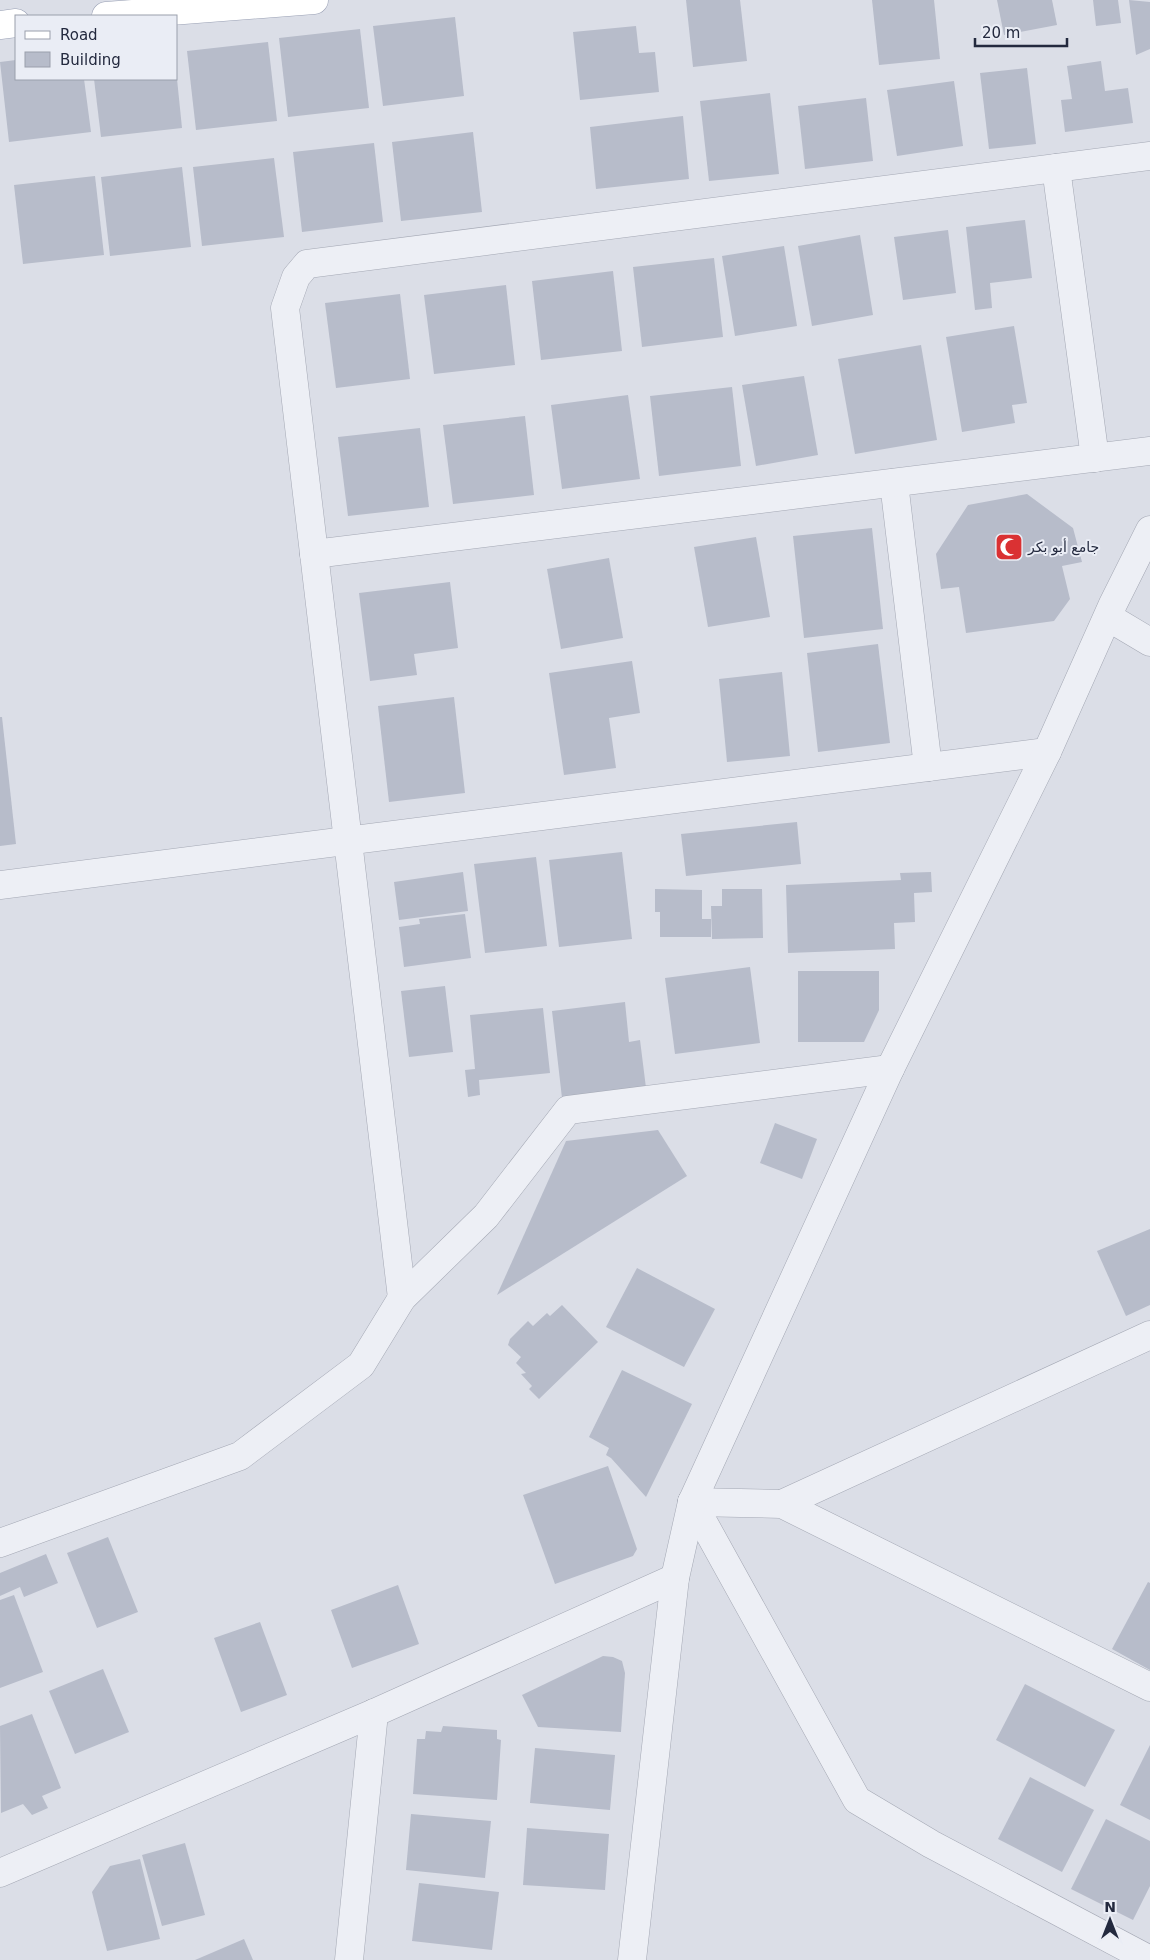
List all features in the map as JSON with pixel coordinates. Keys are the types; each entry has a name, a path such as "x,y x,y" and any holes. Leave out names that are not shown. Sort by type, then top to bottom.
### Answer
{"main road":[{"path":"119,15 314,0"},
{"path":"0,24 15,23"}],"street":[{"path":"402,1298 285,308 296,277 307,264 1150,156"},
{"path":"1056,168 1095,458"},
{"path":"314,554 1150,451"},
{"path":"894,483 928,767"},
{"path":"632,1960 675,1578 692,1502 890,1068 1047,752 1150,530"},
{"path":"1108,617 1150,642"},
{"path":"0,885 1047,752"},
{"path":"0,1543 240,1456 361,1365 402,1298 486,1216 568,1110 890,1068"},
{"path":"782,1504 1150,1335"},
{"path":"692,1502 782,1504 1150,1687"},
{"path":"692,1502 857,1800 931,1844 1150,1960"},
{"path":"0,1873 374,1713 675,1578"},
{"path":"349,1960 374,1713"}],"building":[{"path":"686,0 740,0 747,61 693,67"},
{"path":"872,0 934,0 940,59 879,65"},
{"path":"997,0 1052,0 1057,25 1004,35"},
{"path":"1093,0 1118,0 1121,23 1096,26"},
{"path":"1129,0 1150,2 1150,49 1136,55"},
{"path":"455,17 464,96 383,106 373,26"},
{"path":"636,26 639,53 655,52 659,92 580,100 573,32"},
{"path":"360,29 369,108 288,117 279,38"},
{"path":"268,42 277,121 196,130 187,51"},
{"path":"15,60 15,80 84,80 91,132 9,142 0,62"},
{"path":"1101,61 1105,91 1128,88 1133,123 1065,132 1061,100 1072,99 1067,66"},
{"path":"1027,68 1036,144 989,149 980,73"},
{"path":"94,80 177,80 182,128 101,137"},
{"path":"954,81 963,146 897,156 887,90"},
{"path":"770,93 779,174 709,181 700,101"},
{"path":"866,98 873,161 805,169 798,106"},
{"path":"683,116 689,179 596,189 590,127"},
{"path":"473,132 482,212 401,221 392,142"},
{"path":"374,143 383,222 302,232 293,152"},
{"path":"274,158 284,237 202,246 193,167"},
{"path":"182,167 191,247 110,256 101,177"},
{"path":"95,176 104,255 23,264 14,185"},
{"path":"1025,220 1032,278 990,283 992,308 975,310 966,227"},
{"path":"948,230 956,293 903,300 894,237"},
{"path":"860,235 873,315 812,326 798,246"},
{"path":"784,246 797,326 735,336 722,256"},
{"path":"714,258 723,337 642,347 633,267"},
{"path":"613,271 622,351 541,360 532,281"},
{"path":"506,285 515,365 434,374 424,295"},
{"path":"400,294 410,379 336,388 325,303"},
{"path":"1014,326 1027,403 1012,405 1015,423 962,432 946,337"},
{"path":"921,345 937,440 855,454 838,359"},
{"path":"804,376 818,455 756,466 742,385"},
{"path":"732,387 741,466 659,476 650,396"},
{"path":"628,395 640,479 562,489 551,405"},
{"path":"525,416 534,495 453,504 443,425"},
{"path":"420,428 429,507 348,516 338,437"},
{"path":"1027,494 1073,528 1082,562 1062,566 1070,599 1054,621 966,633 959,587 941,589 936,554 968,505"},
{"path":"872,528 883,629 804,638 793,536"},
{"path":"756,537 770,617 708,627 694,547"},
{"path":"609,558 623,638 561,649 547,569"},
{"path":"450,582 458,648 414,654 417,675 370,681 359,593"},
{"path":"878,644 890,743 818,752 807,653"},
{"path":"632,661 640,713 609,718 616,768 564,775 549,673"},
{"path":"782,672 790,756 727,762 719,679"},
{"path":"454,697 465,793 389,802 378,706"},
{"path":"0,717 2,717 16,844 0,846"},
{"path":"797,822 801,864 686,876 681,834"},
{"path":"622,852 632,939 559,947 549,860"},
{"path":"536,857 547,946 485,953 474,864"},
{"path":"463,872 468,911 399,920 394,882"},
{"path":"931,872 932,892 914,893 915,922 894,923 895,949 788,953 786,885 901,880 900,873"},
{"path":"655,889 702,890 702,919 711,919 711,937 660,937 660,912 655,912"},
{"path":"722,889 762,889 763,938 712,939 711,906 722,906"},
{"path":"465,914 471,958 404,967 399,927 420,924 419,919"},
{"path":"750,967 760,1043 675,1054 665,978"},
{"path":"798,971 879,971 879,1010 864,1042 798,1042"},
{"path":"445,986 453,1052 409,1057 401,991"},
{"path":"625,1002 629,1042 640,1040 646,1088 562,1098 552,1011"},
{"path":"543,1008 550,1073 479,1080 480,1095 468,1097 465,1070 475,1069 470,1015"},
{"path":"775,1123 817,1139 802,1179 760,1163"},
{"path":"658,1130 687,1176 497,1295 566,1141"},
{"path":"1150,1229 1150,1305 1126,1316 1097,1251"},
{"path":"637,1268 715,1309 684,1367 606,1327"},
{"path":"562,1305 598,1342 539,1399 529,1389 532,1386 521,1374 526,1373 516,1363 521,1357 508,1345 510,1339 528,1321 533,1326 547,1313 550,1316"},
{"path":"622,1370 692,1404 646,1497 611,1458 606,1455 609,1448 589,1437"},
{"path":"608,1466 637,1549 633,1556 555,1584 523,1495"},
{"path":"108,1537 138,1612 97,1628 67,1553"},
{"path":"46,1554 58,1583 24,1597 20,1587 0,1596 0,1573"},
{"path":"1148,1582 1150,1583 1150,1670 1112,1649"},
{"path":"398,1585 419,1644 352,1668 331,1610"},
{"path":"14,1595 43,1672 0,1688 0,1600"},
{"path":"260,1622 287,1695 241,1712 214,1638"},
{"path":"603,1656 613,1657 622,1661 625,1673 621,1732 538,1727 522,1695"},
{"path":"103,1669 129,1732 75,1754 49,1691"},
{"path":"1025,1684 1115,1730 1085,1787 996,1740"},
{"path":"32,1714 61,1788 42,1796 48,1808 32,1815 23,1804 1,1813 0,1726"},
{"path":"443,1726 497,1730 497,1739 501,1740 497,1800 413,1794 417,1739 425,1739 426,1731 441,1732"},
{"path":"1150,1745 1150,1820 1120,1805"},
{"path":"535,1748 615,1755 610,1810 530,1803"},
{"path":"1030,1777 1094,1810 1062,1872 998,1839"},
{"path":"411,1814 491,1821 485,1878 406,1870"},
{"path":"1106,1819 1150,1841 1150,1886 1133,1920 1071,1889"},
{"path":"527,1828 609,1834 605,1890 523,1885"},
{"path":"185,1843 205,1915 162,1926 142,1855"},
{"path":"140,1859 160,1939 107,1951 92,1892 110,1866"},
{"path":"419,1883 499,1892 492,1950 412,1941"},
{"path":"244,1939 253,1960 195,1960"}],"place":[{"name":"جامع أبو بكر","path":"1009,547"}]}
